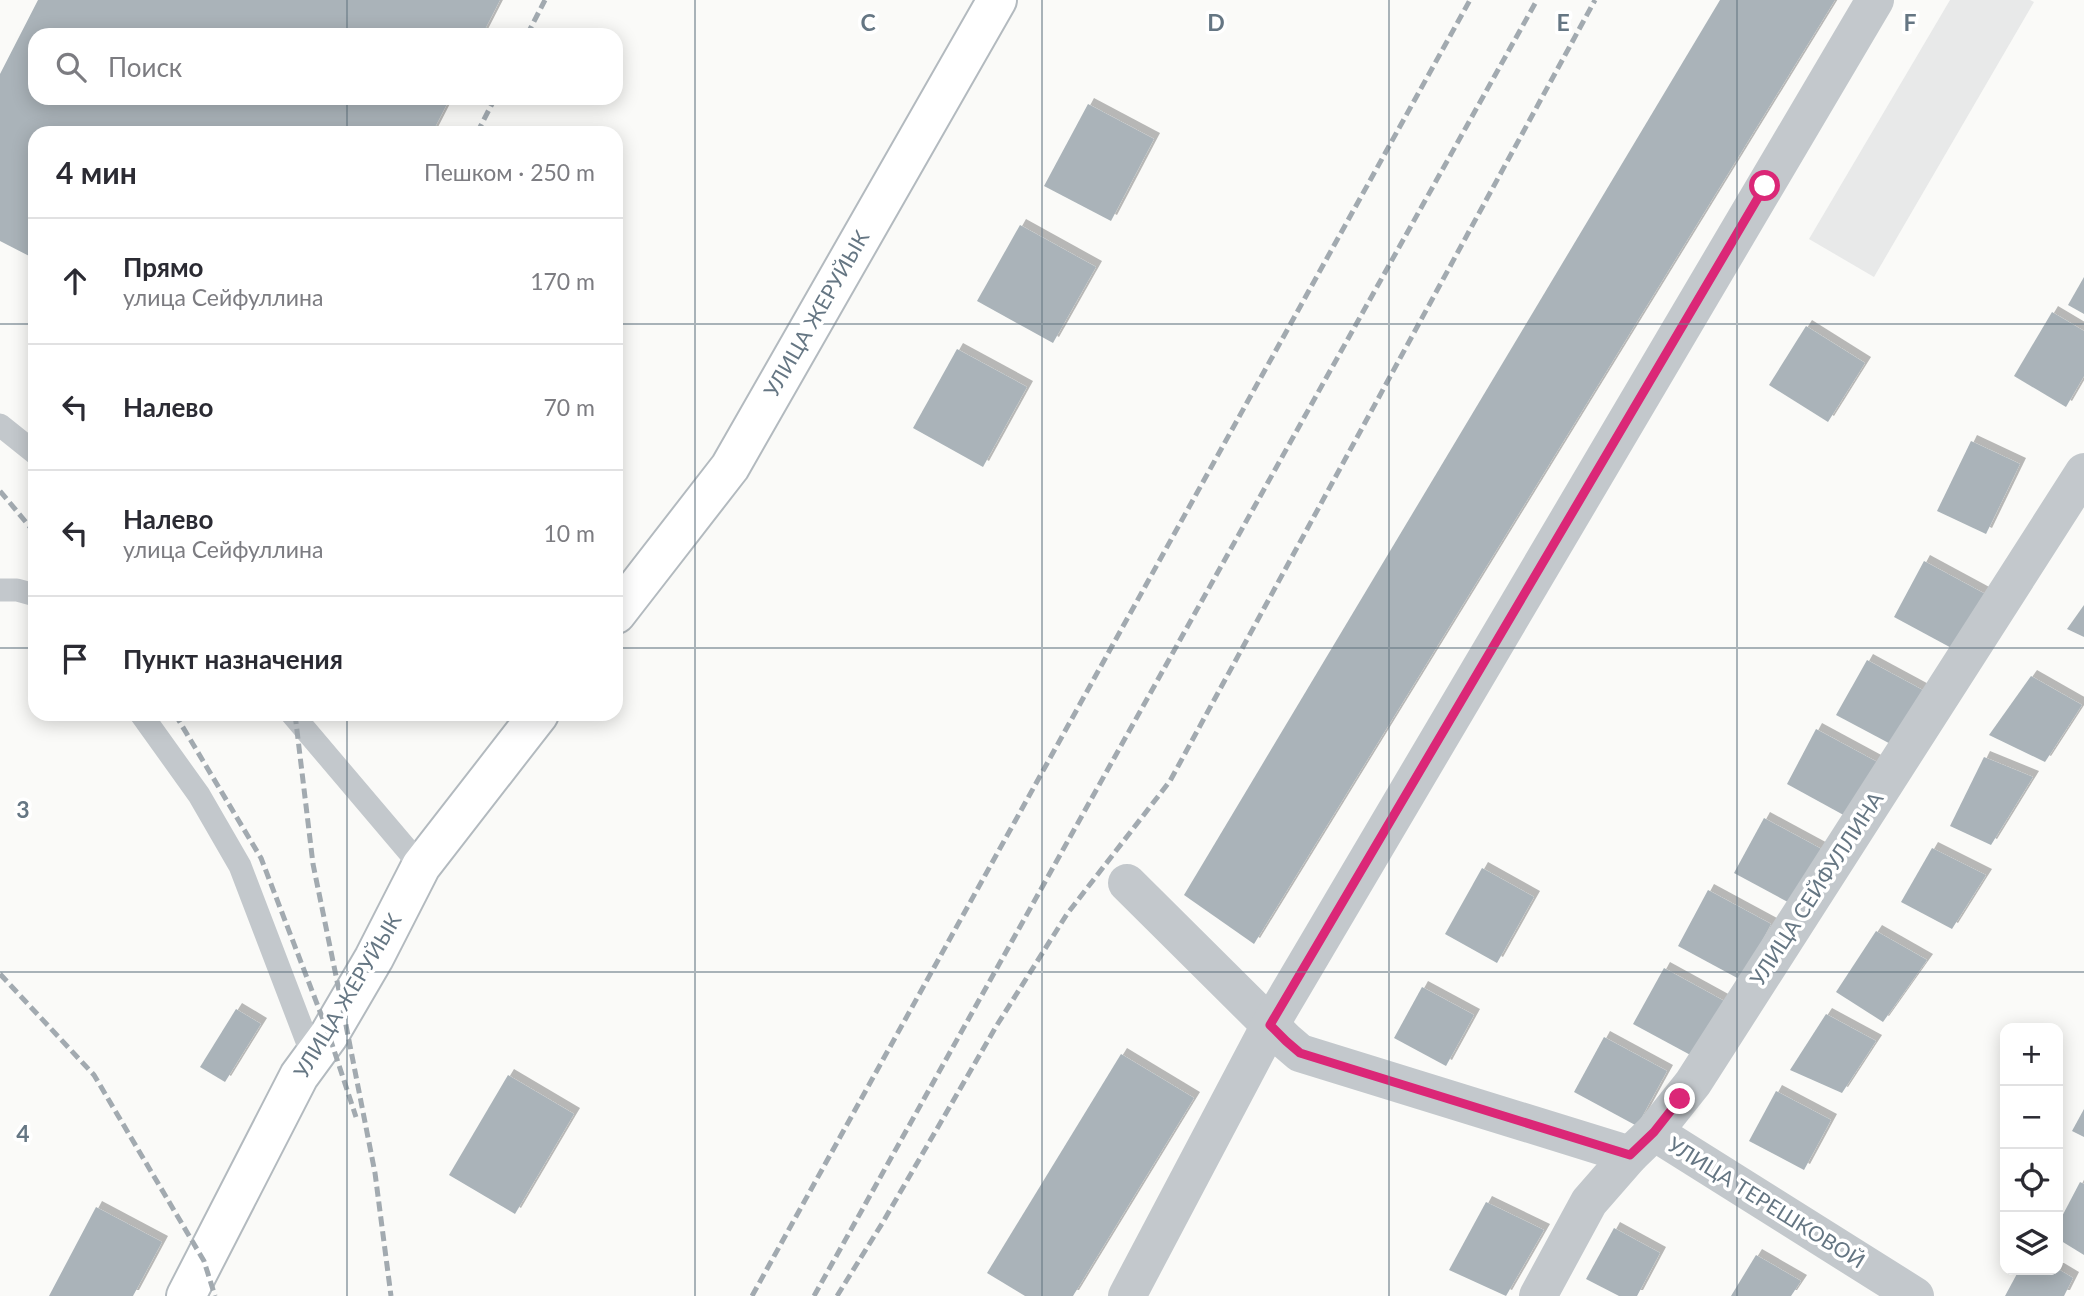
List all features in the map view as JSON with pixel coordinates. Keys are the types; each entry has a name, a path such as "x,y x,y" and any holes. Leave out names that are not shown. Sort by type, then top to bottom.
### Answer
{"street":[{"name":"УЛИЦА ЖЕРУЙЫК","path":"623,605 730,467 996,0"},
{"path":"1127,1296 1270,1025 1875,0"},
{"name":"УЛИЦА СЕЙФУЛЛИНА","path":"1538,1296 1590,1202 1693,1083 2084,472"},
{"name":"УЛИЦА ЖЕРУЙЫК","path":"186,1296 299,1076 329,1035 374,958 421,866 534,721"},
{"name":"УЛИЦА ТЕРЕШКОВОЙ","path":"1127,883 1300,1053 1642,1144 1915,1296"}],"lane":[{"path":"0,425 28,447"},
{"path":"0,590 28,593"},
{"path":"146,721 199,795 240,866 313,1057"},
{"path":"298,721 421,866"}],"shaded area":[{"path":"1950,0 2034,2 1874,277 1809,239"}],"building":[{"path":"38,0 500,0 486,28 28,28 28,105 446,105 436,126 28,126 28,255 0,241 0,74"},
{"path":"1720,0 1835,0 1254,944 1184,895"},
{"path":"1088,104 1154,139 1111,221 1044,186"},
{"path":"1020,225 1096,267 1053,343 977,301"},
{"path":"2084,277 2084,314 2068,305"},
{"path":"2052,312 2084,331 2084,376 2066,407 2014,376"},
{"path":"1806,326 1865,363 1828,422 1769,385"},
{"path":"957,349 1027,387 983,467 913,428"},
{"path":"1971,441 2020,464 1986,534 1937,511"},
{"path":"1924,561 1987,595 1957,651 1894,617"},
{"path":"2084,605 2084,637 2067,629"},
{"path":"1867,660 1930,694 1900,749 1836,715"},
{"path":"2031,676 2082,705 2045,762 1989,735"},
{"path":"1816,729 1879,763 1849,818 1787,784"},
{"path":"1984,757 2033,777 1991,845 1950,826"},
{"path":"1764,818 1827,852 1797,907 1734,873"},
{"path":"1932,848 1986,875 1952,929 1901,902"},
{"path":"1482,868 1534,897 1497,963 1445,934"},
{"path":"1708,890 1771,924 1741,980 1678,946"},
{"path":"1876,931 1927,960 1883,1022 1836,992"},
{"path":"1664,968 1726,1002 1696,1058 1633,1024"},
{"path":"1422,987 1474,1015 1446,1066 1394,1038"},
{"path":"236,1009 261,1024 225,1082 200,1067"},
{"path":"1826,1014 1876,1041 1842,1093 1790,1070"},
{"path":"1604,1037 1667,1071 1637,1126 1574,1092"},
{"path":"1121,1054 1194,1098 1073,1296 1025,1296 987,1273"},
{"path":"508,1075 574,1114 515,1214 449,1175"},
{"path":"1776,1091 1831,1120 1804,1170 1749,1141"},
{"path":"2084,1109 2084,1137 2072,1131"},
{"path":"2080,1182 2084,1184 2084,1255 2063,1242 2063,1214"},
{"path":"1486,1202 1544,1230 1506,1296 1449,1270"},
{"path":"96,1207 162,1242 133,1296 49,1296"},
{"path":"1614,1228 1660,1253 1637,1296 1619,1296 1586,1279"},
{"path":"1756,1255 1801,1281 1791,1296 1731,1296"},
{"path":"2063,1272 2073,1278 2064,1296 2005,1296 2016,1275 2063,1275"}],"railway":[{"path":"531,28 545,0"},
{"path":"752,1296 1470,0"},
{"path":"814,1296 1537,0"},
{"path":"837,1296 997,1025 1067,914 1170,781 1595,0"},
{"path":"481,126 491,105"},
{"path":"0,491 28,525"},
{"path":"179,721 261,858 329,1035 356,1117"},
{"path":"296,721 313,864 375,1173 391,1296"},
{"path":"0,974 94,1075 204,1261 215,1296"}],"route":[{"path":"1680,1099 1654,1132 1630,1155 1300,1053 1270,1025 1765,186"}]}
